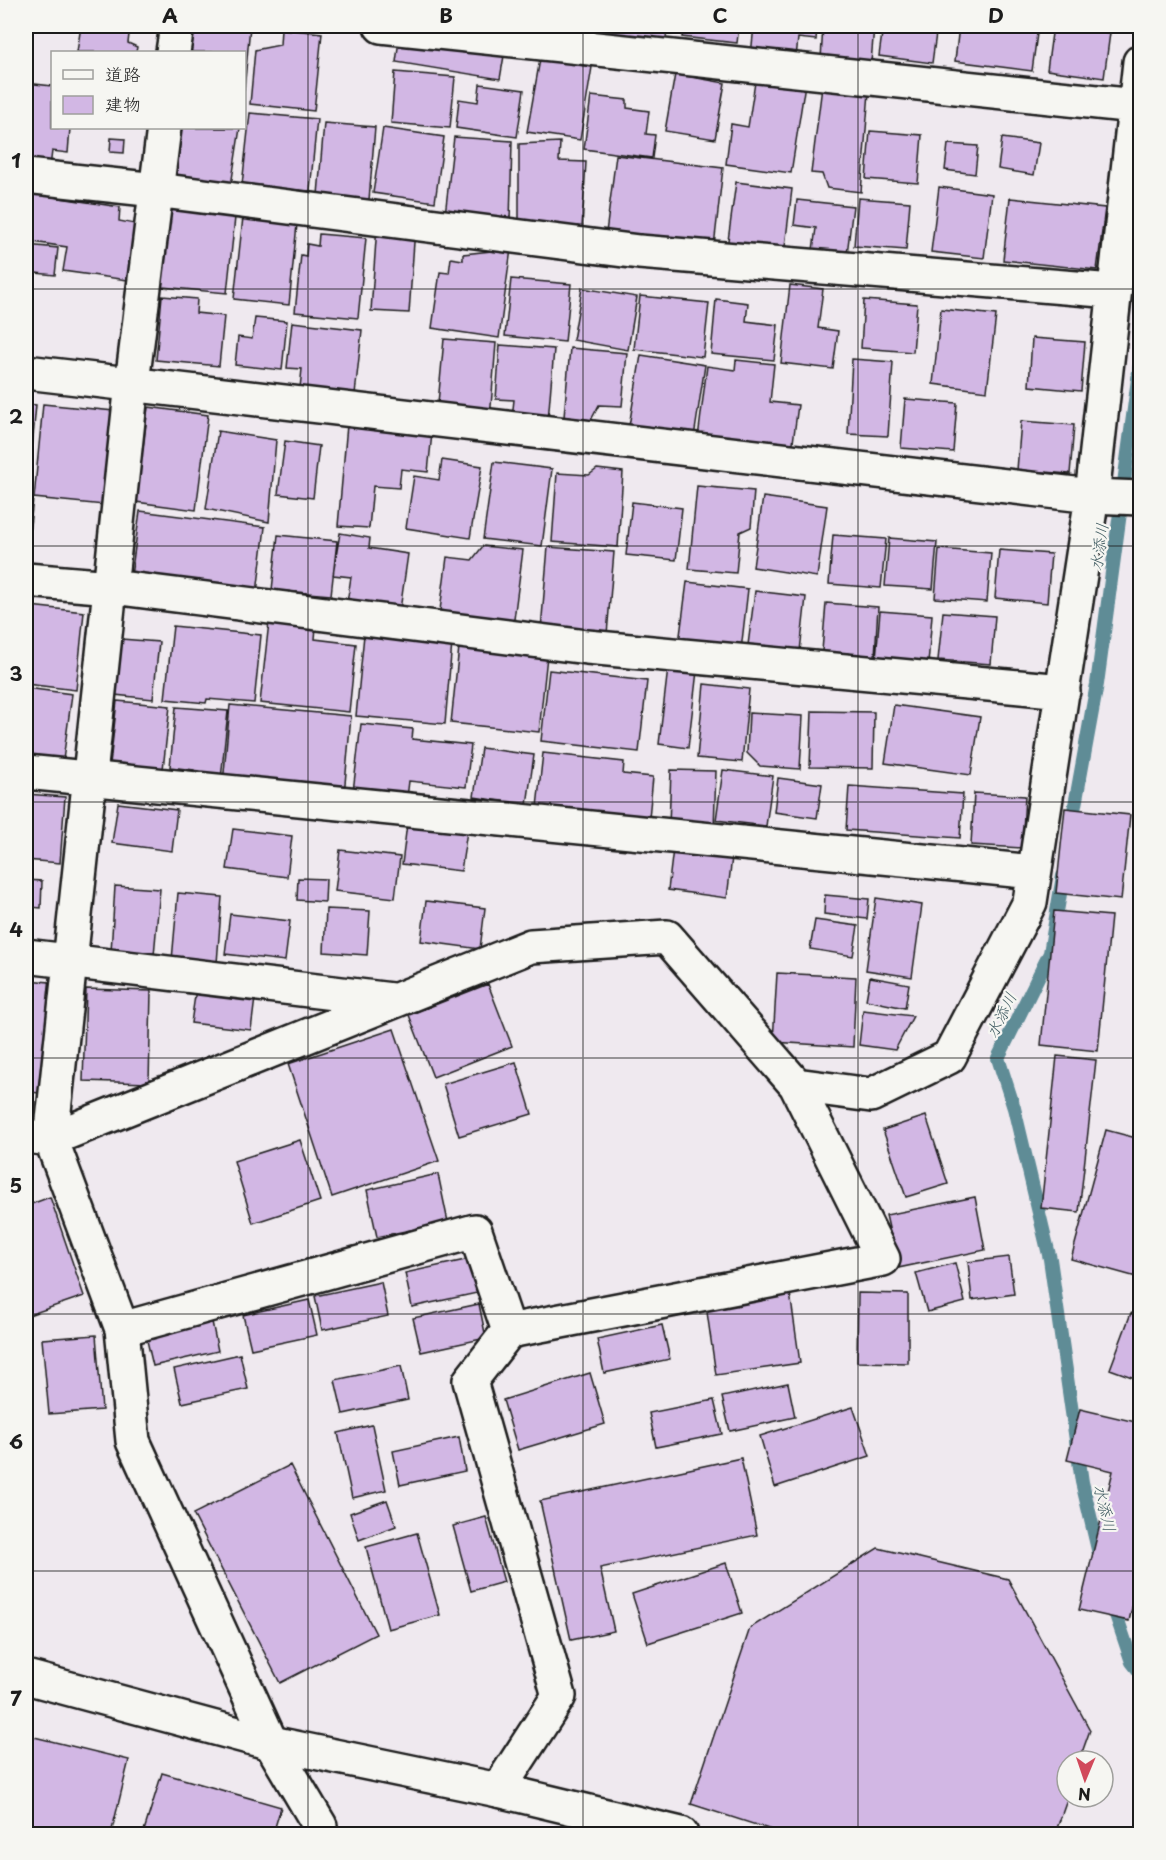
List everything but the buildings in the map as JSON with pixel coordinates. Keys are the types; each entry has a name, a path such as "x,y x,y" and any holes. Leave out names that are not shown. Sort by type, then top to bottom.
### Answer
{"street":[{"path":"173,51 177,26"},
{"path":"381,26 589,37 1135,106"},
{"path":"796,1085 871,1095 949,1057 1030,902 1063,691 1114,496 1113,291 1140,62"},
{"path":"164,129 132,383 112,587 70,960 38,1138 122,1329 133,1441 271,1743 320,1826 319,1834"},
{"path":"26,176 156,190 639,252 1113,291"},
{"path":"26,372 1114,496"},
{"path":"26,580 112,587 587,647 1063,691"},
{"path":"26,772 1034,872"},
{"path":"38,1138 531,946 667,937 796,1085 883,1259 509,1332 470,1380 559,1695 498,1790"},
{"path":"26,956 394,1000"},
{"path":"122,1329 475,1231 509,1332"},
{"path":"26,1677 271,1743 498,1790 681,1834"}],"waterway":[{"name":"水添川","path":"1071,827 1097,684 1140,364"},
{"name":"水添川","path":"1063,876 1050,953 998,1058 1014,1108 1050,1259 1082,1482 1100,1558"},
{"name":"水添川","path":"1111,1600 1132,1662 1140,1672"}]}
